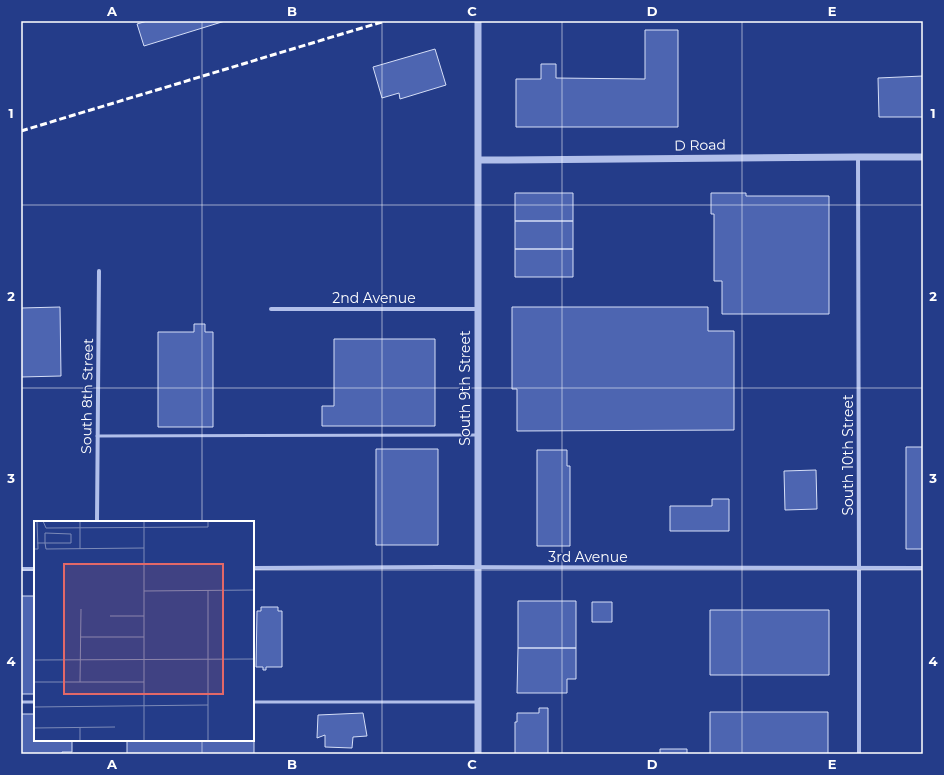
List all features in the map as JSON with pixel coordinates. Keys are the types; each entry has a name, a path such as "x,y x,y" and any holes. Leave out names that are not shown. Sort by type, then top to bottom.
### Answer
{"street":[{"name":"South 9th Street","path":"478,21 478,754"},
{"name":"South 10th Street","path":"858,157 858,754"},
{"name":"D Road","path":"478,160 923,157"},
{"name":"South 8th Street","path":"97,521 99,271"},
{"name":"2nd Avenue","path":"271,309 478,309"},
{"name":"3rd Avenue","path":"254,568 923,568"},
{"path":"21,569 34,569"}],"lane":[{"path":"97,436 478,435"},
{"path":"21,702 34,702"},
{"path":"254,702 478,702"}],"building":[{"path":"147,21 225,21 144,46 137,24"},
{"path":"645,30 678,30 678,127 516,127 516,79 541,79 541,64 556,64 556,78 645,79"},
{"path":"435,49 446,85 400,99 399,93 382,98 373,67"},
{"path":"923,76 923,117 879,117 878,78"},
{"path":"515,193 573,193 573,221 515,221"},
{"path":"711,193 746,193 746,196 829,196 829,314 722,314 722,281 714,281 714,214 711,214"},
{"path":"515,221 573,221 573,249 515,249"},
{"path":"515,249 573,249 573,277 515,277"},
{"path":"60,307 61,376 21,377 21,308"},
{"path":"512,307 708,307 708,331 734,331 734,430 517,431 517,389 512,389"},
{"path":"194,324 205,324 205,332 213,332 213,427 158,427 158,332 194,332"},
{"path":"334,339 435,339 435,426 322,426 322,406 334,406"},
{"path":"906,447 923,447 923,549 906,549"},
{"path":"376,449 438,449 438,545 376,545"},
{"path":"537,450 567,450 567,466 570,466 570,546 537,546"},
{"path":"816,470 817,509 785,510 784,471"},
{"path":"712,499 729,499 729,531 670,531 670,506 712,506"},
{"path":"21,596 34,596 34,694 21,694"},
{"path":"518,601 576,601 576,648 518,648"},
{"path":"592,602 612,602 612,622 592,622"},
{"path":"261,607 278,607 278,611 282,611 282,667 266,667 266,670 263,670 263,667 256,667 257,611 261,611"},
{"path":"710,610 829,610 829,675 710,675"},
{"path":"518,648 576,648 576,679 567,679 567,693 517,693"},
{"path":"539,708 548,708 548,754 515,754 515,722 517,722 517,713 539,713"},
{"path":"710,712 828,712 828,754 710,754"},
{"path":"363,713 367,736 353,737 352,748 325,747 325,735 317,738 318,715"},
{"path":"21,714 34,714 34,741 72,741 72,752 62,752 62,754 21,754"},
{"path":"127,741 254,741 254,754 127,754"},
{"path":"660,749 687,749 687,754 660,754"}],"railway":[{"path":"21,131 385,21"}]}
